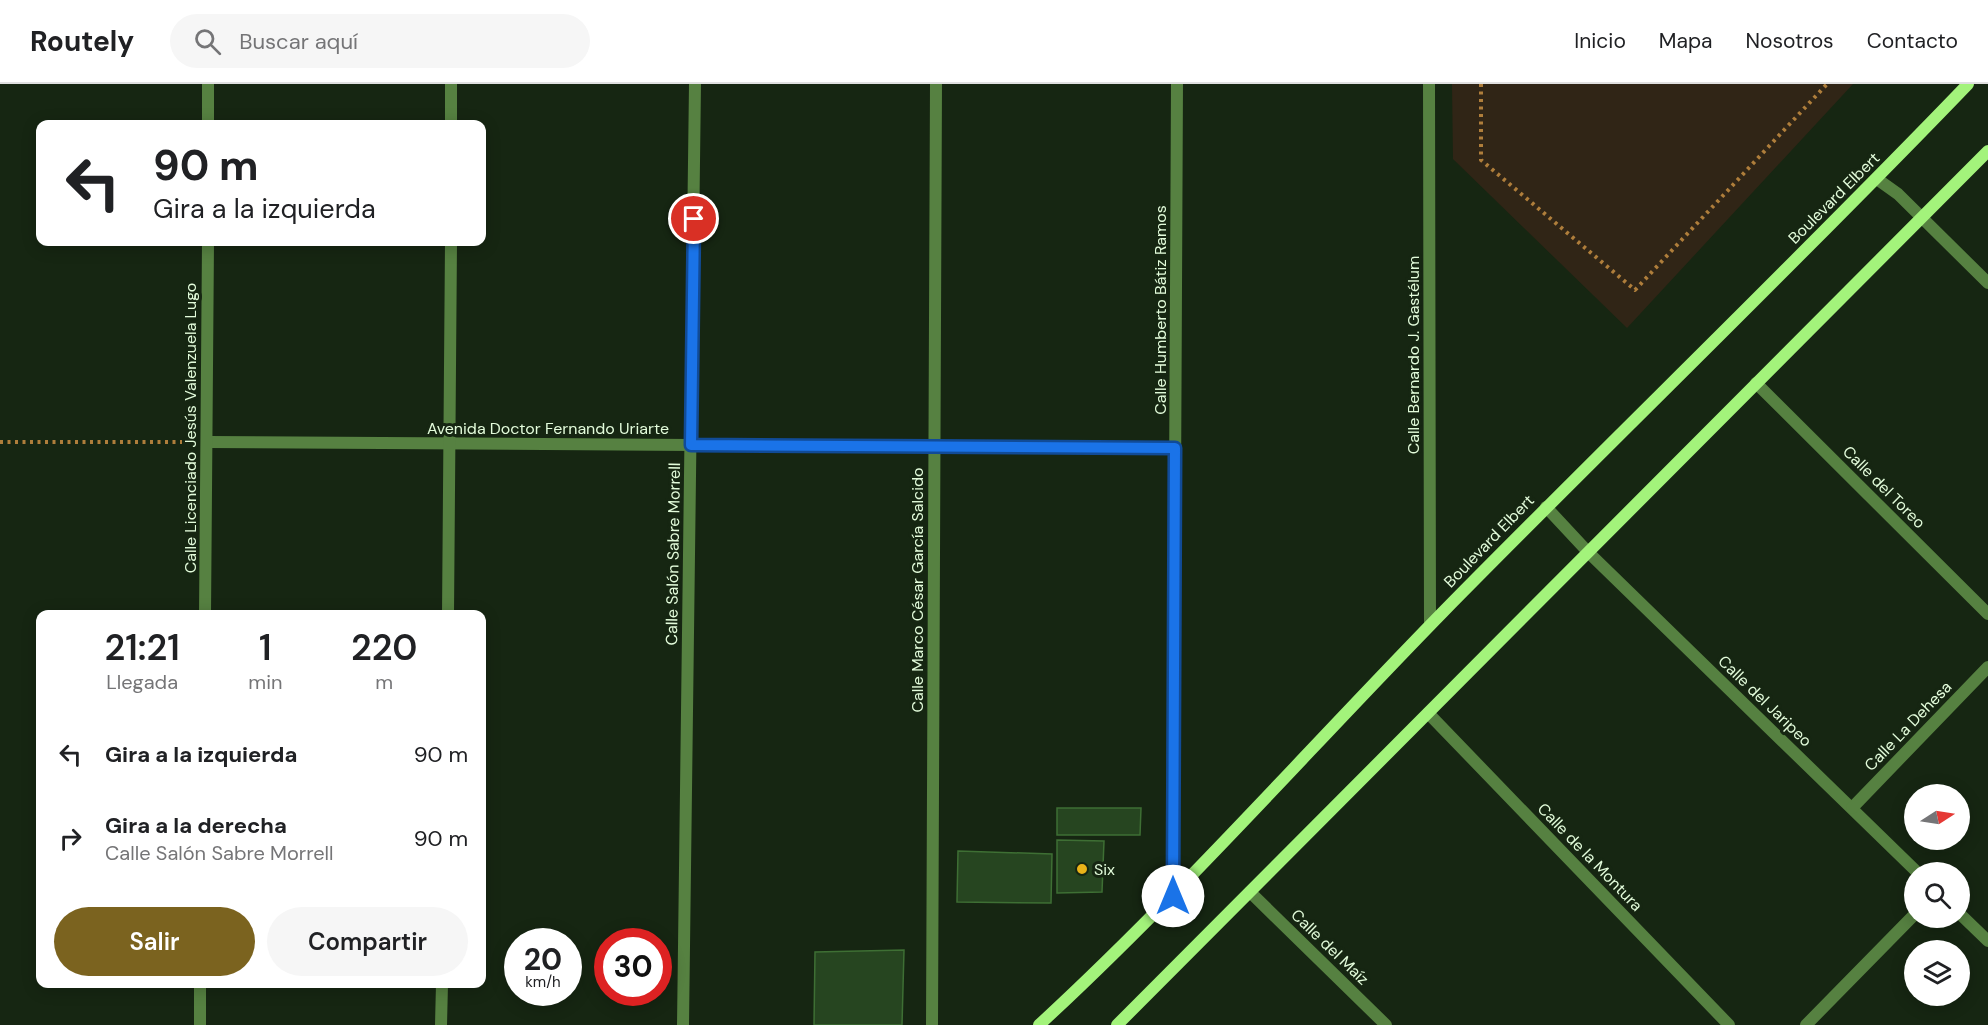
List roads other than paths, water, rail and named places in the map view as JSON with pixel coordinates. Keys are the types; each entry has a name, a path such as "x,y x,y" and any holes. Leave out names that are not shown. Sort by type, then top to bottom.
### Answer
{"street":[{"path":"208,84 208,120"},
{"path":"451,84 451,120"},
{"name":"Calle Salón Sabre Morrell","path":"683,1025 696,84"},
{"name":"Calle Marco César García Salcido","path":"932,1025 936,84"},
{"name":"Calle Humberto Bátiz Ramos","path":"1173,896 1177,84"},
{"name":"Calle Bernardo J. Gastélum","path":"1429,84 1430,625"},
{"name":"Boulevard Elbert","path":"1046,1023 1173,896 1430,625 1877,179 1968,84"},
{"path":"1117,1025 1988,151"},
{"path":"1877,179 1898,194 1988,283"},
{"name":"Calle Licenciado Jesús Valenzuela Lugo","path":"206,610 208,246"},
{"path":"448,610 451,246"},
{"name":"Calle del Toreo","path":"1756,383 1988,614"},
{"name":"Avenida Doctor Fernando Uriarte","path":"208,442 1175,448"},
{"name":"Calle del Jaripeo","path":"1546,507 1588,552 1907,862"},
{"name":"Calle La Dehesa","path":"1852,808 1988,667"},
{"name":"Calle de la Montura","path":"1428,713 1729,1025"},
{"name":"Calle del Maíz","path":"1250,892 1386,1025"},
{"path":"1970,924 1988,941"},
{"path":"1806,1025 1904,925"},
{"path":"200,988 200,1025"},
{"path":"441,1025 442,988"}],"place":[{"name":"Six","path":"1082,869"}]}
